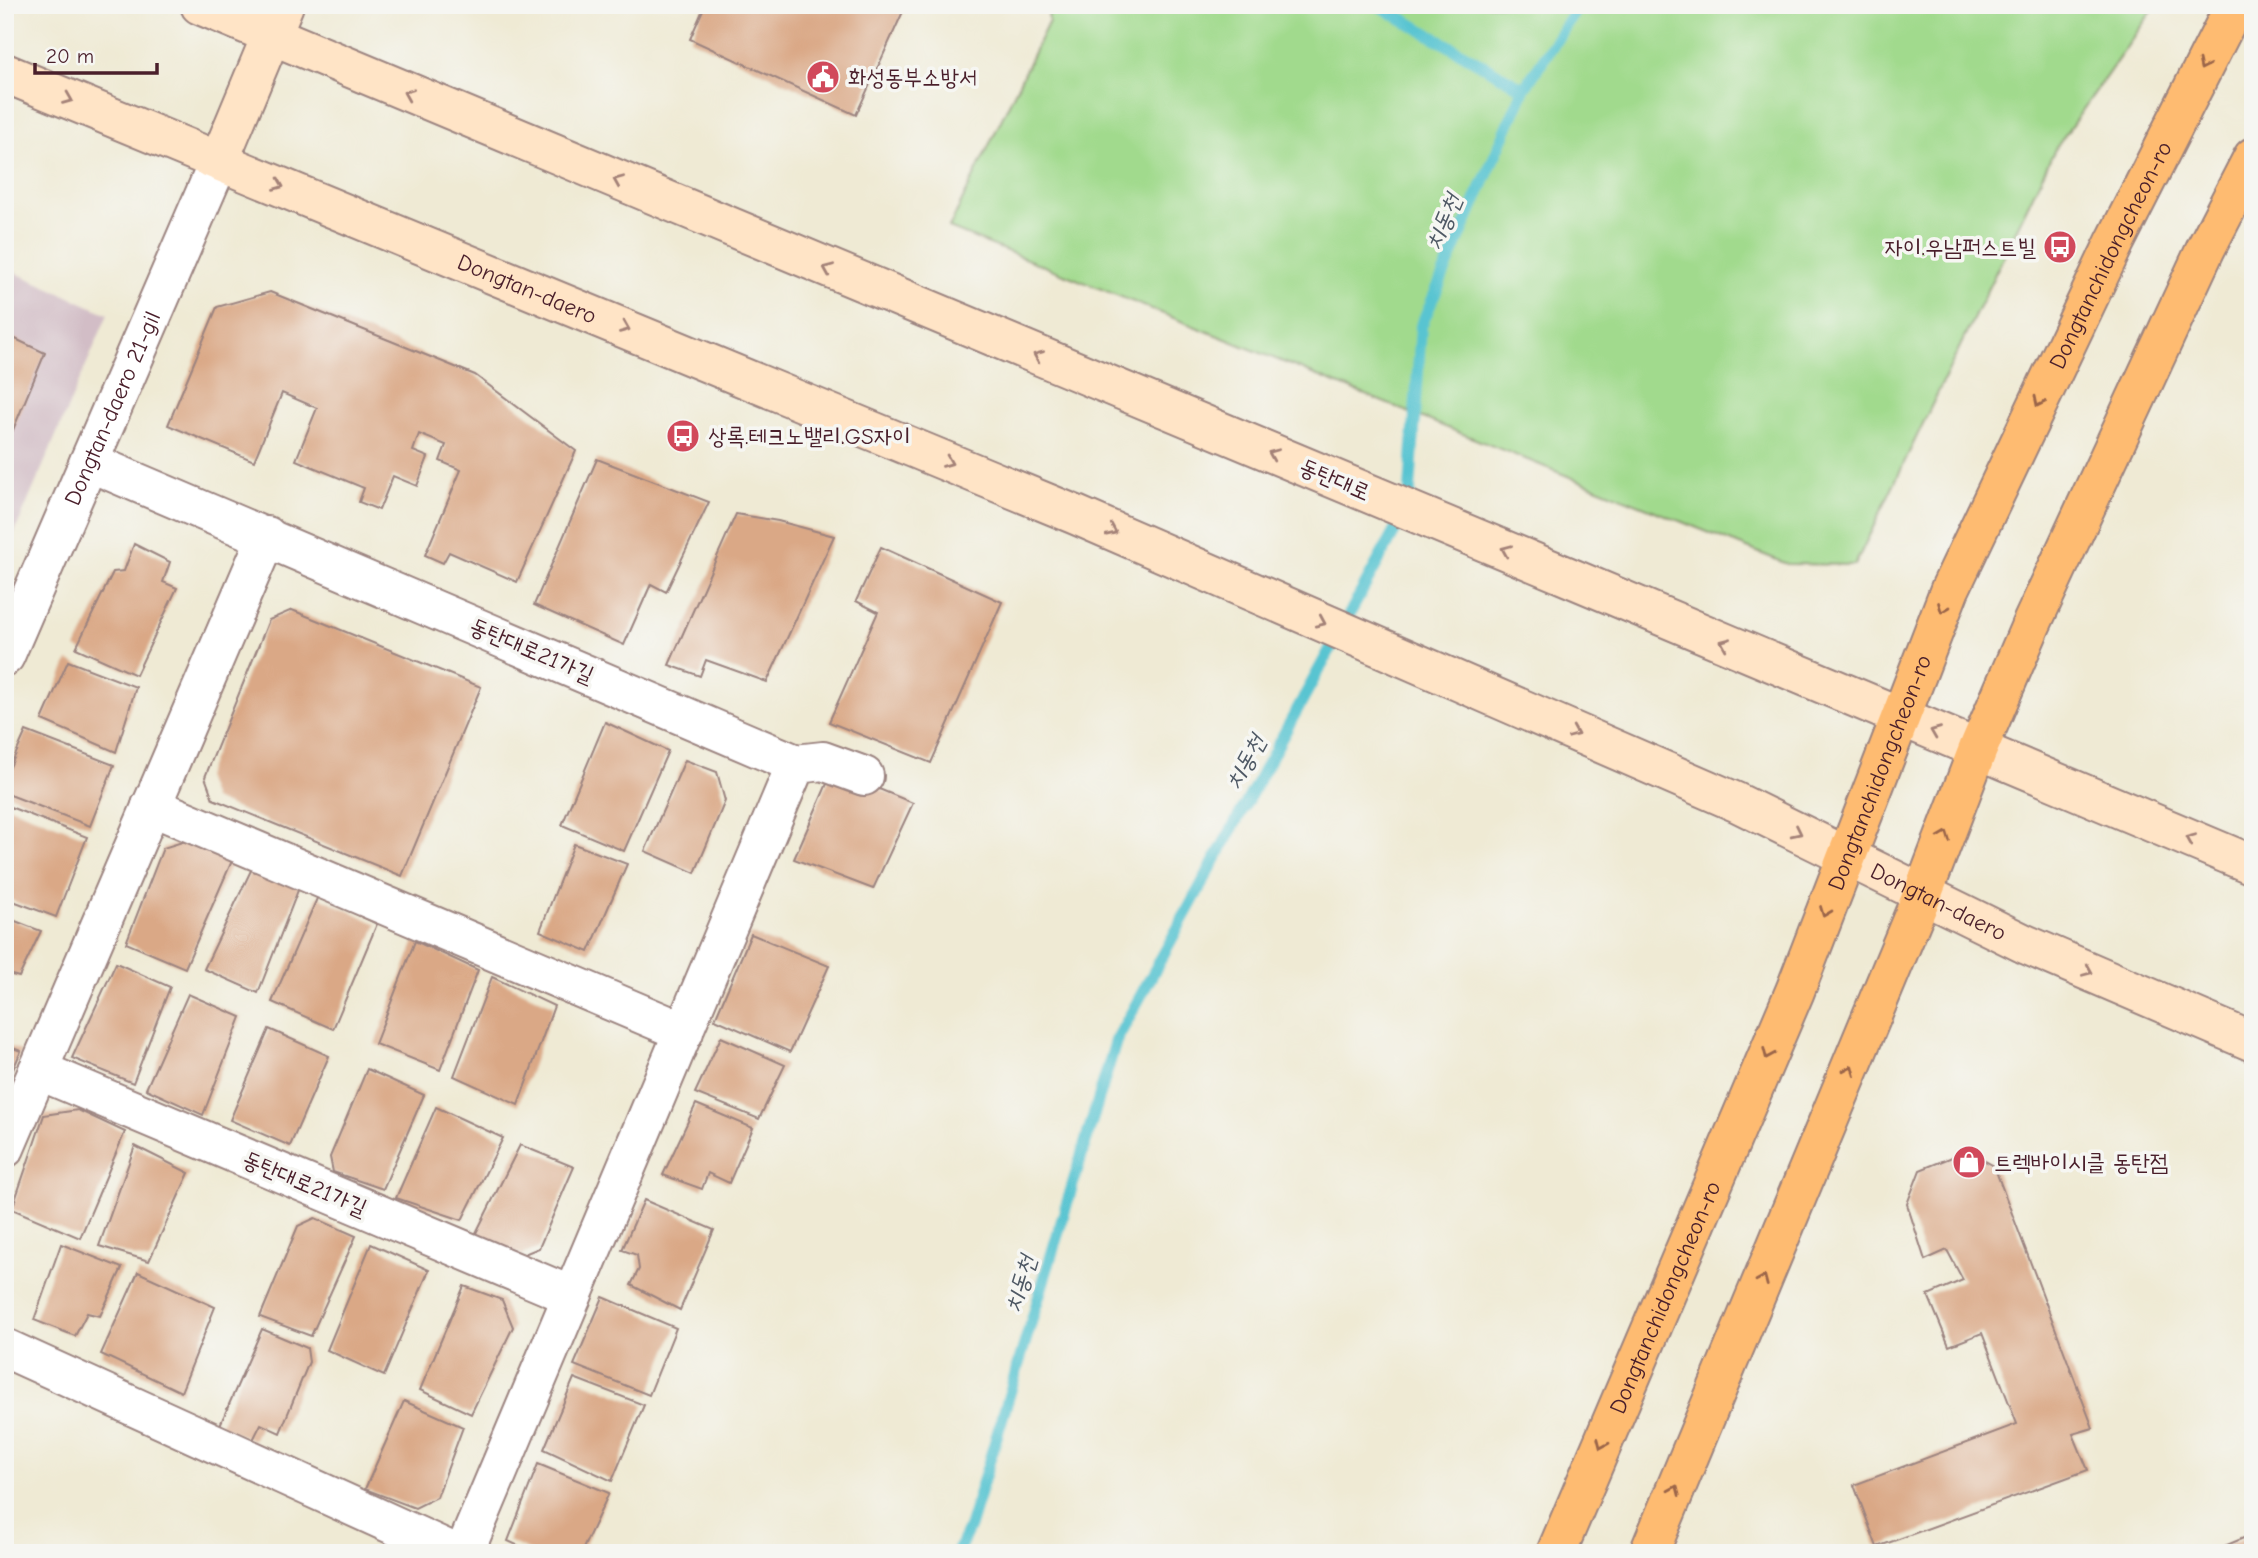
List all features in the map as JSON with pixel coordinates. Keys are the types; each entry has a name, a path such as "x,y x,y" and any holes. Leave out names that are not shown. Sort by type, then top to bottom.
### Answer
{"main road":[{"path":"200,5 278,21 219,161"},
{"name":"Dongtanchidongcheon-ro","path":"1556,1553 1795,991 1950,589 2116,242 2235,5"},
{"name":"동탄대로","path":"278,21 1101,382 1900,717"},
{"name":"Dongtan-daero","path":"5,73 1050,504 1736,802 2025,944 2253,1042"},
{"path":"1649,1553 1923,893 1978,749 2031,625 2207,248 2253,158"},
{"path":"1900,717 2253,865"}],"street":[{"name":"Dongtan-daero 21-gil","path":"5,656 219,161"},
{"name":"동탄대로21가길","path":"89,462 796,764 823,761 864,776"},
{"path":"5,1148 267,536"},
{"path":"464,1553 796,764"},
{"path":"152,806 684,1032"},
{"name":"동탄대로21가길","path":"38,1070 572,1296"},
{"path":"5,1348 455,1553"}],"shaded area":[{"path":"5,268 108,314 5,555"}],"green space":[{"path":"1047,5 2156,5 2054,151 1855,565 1787,564 949,228 1049,21"}],"building":[{"name":"화성동부소방서","path":"705,5 906,5 856,115 690,39"},
{"path":"270,292 475,375 576,451 517,582 449,552 443,563 425,555 461,470 440,461 446,445 419,434 413,451 428,457 417,486 393,476 379,510 359,502 364,488 296,460 317,408 282,393 254,461 168,425 217,307"},
{"path":"5,334 45,353 5,449"},
{"path":"597,459 709,502 666,592 651,584 624,645 534,605"},
{"path":"736,514 778,521 834,536 767,682 706,660 700,676 669,665"},
{"path":"134,544 170,562 163,582 177,588 136,675 76,648 113,572 124,571"},
{"path":"881,547 1002,602 931,763 829,722 878,612 856,601"},
{"path":"292,610 481,687 402,876 213,799 205,777 269,620"},
{"path":"68,661 136,687 116,752 42,720"},
{"path":"605,722 668,751 624,851 562,825"},
{"path":"26,731 114,765 90,826 5,793 5,778"},
{"path":"685,760 717,772 725,801 695,873 645,851"},
{"path":"833,770 913,803 873,889 794,859"},
{"path":"5,805 87,837 56,917 5,898"},
{"path":"195,838 235,854 185,968 126,943 163,848"},
{"path":"574,844 627,864 589,952 540,931"},
{"path":"254,864 300,885 258,993 204,969"},
{"path":"318,896 377,924 333,1029 272,1002"},
{"path":"5,917 41,931 19,977 12,975 5,978"},
{"path":"751,934 829,966 790,1052 715,1019"},
{"path":"415,941 478,970 440,1070 375,1044"},
{"path":"116,963 170,987 133,1083 72,1058"},
{"path":"492,977 554,1006 518,1105 454,1076"},
{"path":"188,994 241,1017 203,1115 146,1089"},
{"path":"269,1029 329,1056 290,1146 230,1120"},
{"path":"721,1037 785,1065 759,1119 695,1093"},
{"path":"5,1045 21,1051 5,1088"},
{"path":"367,1069 424,1095 383,1189 333,1172 330,1157"},
{"path":"696,1104 753,1128 729,1183 708,1173 702,1189 663,1175"},
{"path":"436,1107 503,1138 462,1220 396,1198"},
{"path":"78,1110 125,1132 80,1238 12,1209 44,1115"},
{"path":"520,1145 574,1167 539,1248 522,1255 475,1235"},
{"path":"135,1146 189,1173 149,1261 99,1246"},
{"path":"1967,1151 1994,1166 2093,1428 2073,1434 2088,1470 1877,1547 1854,1485 2017,1424 1982,1333 1949,1346 1928,1295 1963,1280 1947,1250 1925,1260 1907,1204 1920,1170"},
{"path":"644,1200 714,1230 680,1310 631,1285 639,1269 637,1255 622,1250"},
{"path":"315,1218 356,1236 311,1336 260,1317 298,1226"},
{"path":"61,1244 122,1268 100,1316 87,1313 75,1336 34,1320"},
{"path":"371,1244 429,1270 384,1376 327,1350"},
{"path":"138,1272 215,1307 181,1392 101,1354"},
{"path":"464,1286 502,1300 513,1327 471,1414 420,1390"},
{"path":"603,1297 676,1328 649,1395 574,1365"},
{"path":"262,1329 307,1348 309,1362 280,1433 261,1424 253,1440 220,1425"},
{"path":"574,1378 644,1405 612,1481 544,1449"},
{"path":"404,1401 463,1427 437,1497 415,1508 365,1489"},
{"path":"538,1464 609,1493 581,1553 534,1553 508,1541"},
{"path":"2253,1534 2253,1553 2208,1553"}],"waterway":[{"path":"1378,5 1524,89"},
{"name":"치동천","path":"957,1553 969,1528 1116,1041 1409,505 1421,326 1524,89 1579,5"}],"place":[{"name":"화성동부소방서","path":"823,77"},
{"name":"자이.우남퍼스트빌","path":"2060,247"},
{"name":"상록.테크노밸리.GS자이","path":"683,436"},
{"name":"트렉바이시클 동탄점","path":"1969,1162"}]}
